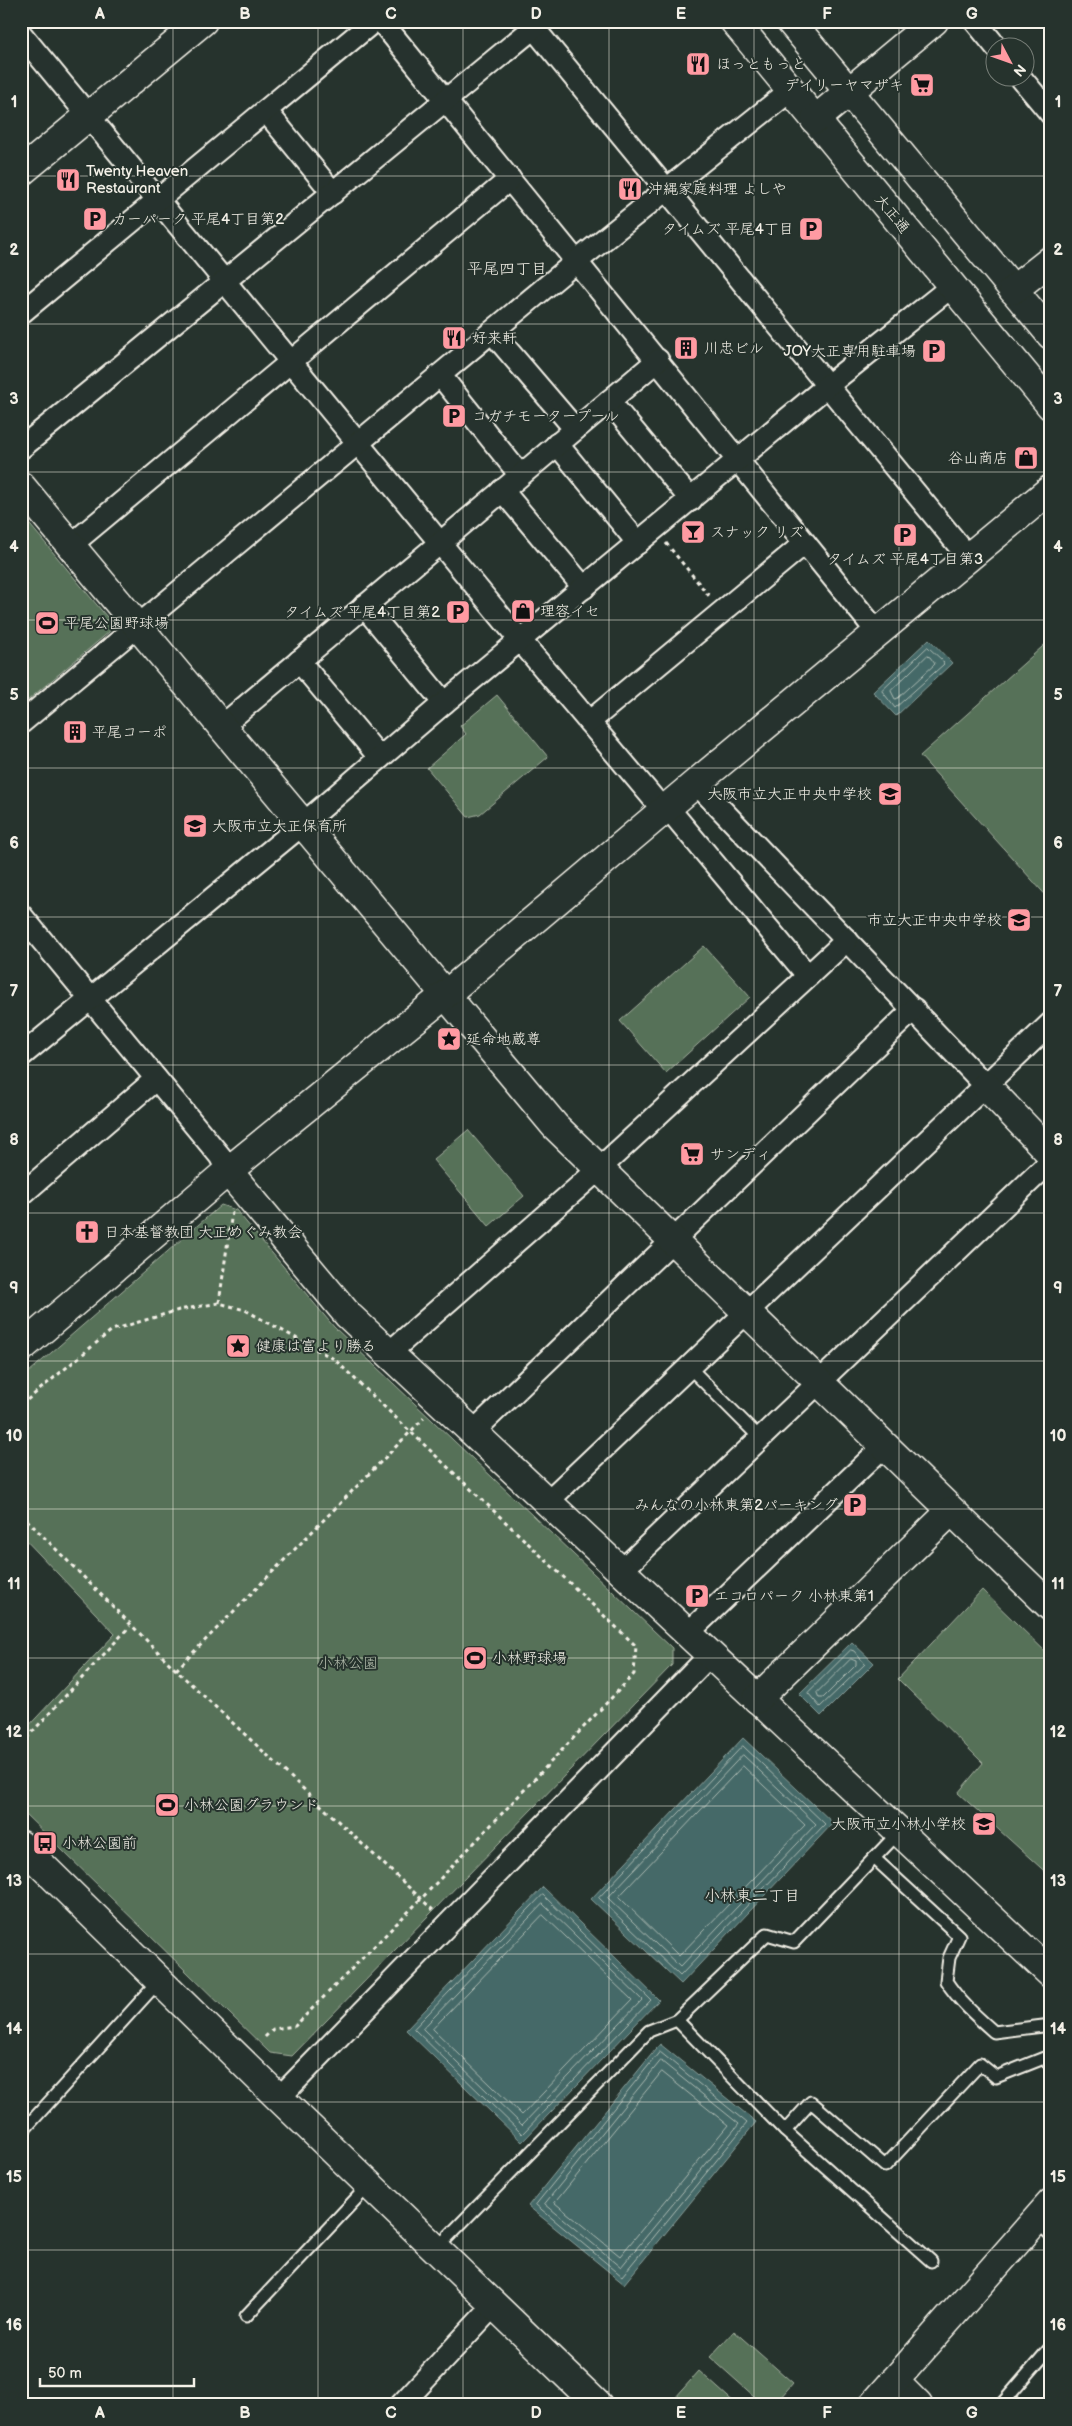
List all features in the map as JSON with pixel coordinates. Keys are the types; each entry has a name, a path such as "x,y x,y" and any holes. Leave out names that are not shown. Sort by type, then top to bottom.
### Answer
{"street":[{"path":"21,30 31,21"},
{"path":"21,172 203,21"},
{"path":"21,314 374,21"},
{"path":"381,21 878,632"},
{"name":"大正通","path":"734,21 951,287 1051,406"},
{"path":"790,21 1051,335"},
{"path":"815,120 934,21"},
{"path":"976,21 989,38"},
{"path":"21,448 446,100 534,24 667,190 969,558"},
{"path":"21,34 520,640 664,811 672,814 808,976"},
{"path":"1029,88 1051,114"},
{"path":"21,723 576,261 791,90"},
{"path":"266,111 333,193"},
{"path":"71,545 292,363 510,179"},
{"path":"1014,290 1051,260"},
{"path":"21,1056 303,824 444,702 951,287"},
{"path":"492,332 575,429"},
{"path":"222,726 658,360"},
{"path":"440,375 520,475"},
{"path":"609,401 691,500"},
{"path":"557,444 638,543"},
{"path":"21,486 554,1126 1051,1607"},
{"path":"25,1337 445,995 696,783 1051,488"},
{"path":"502,490 584,588"},
{"path":"589,722 805,543"},
{"path":"364,606 444,702"},
{"path":"299,661 380,758"},
{"path":"696,783 1051,1154"},
{"path":"21,915 220,1156 228,1171 348,1315 1051,1974"},
{"path":"389,1353 598,1170 847,940"},
{"path":"473,1432 914,1009"},
{"path":"547,1502 1051,1023"},
{"path":"21,1195 156,1080"},
{"path":"621,1571 1051,1161"},
{"path":"687,1634 884,1446"},
{"path":"757,1699 951,1511"},
{"path":"279,2098 710,1655"},
{"path":"21,1845 279,2098 598,2405"},
{"path":"873,2405 1046,2219"},
{"path":"401,2405 494,2305"},
{"path":"894,2381 918,2405"}],"lane":[{"path":"689,1367 760,1438"},
{"path":"436,2250 649,2031 677,2020 767,1934 794,1942 900,1832"},
{"path":"874,1858 959,1936 949,1958 946,1981 957,1998 973,2014 994,2032 1051,2025"},
{"path":"21,2133 160,1980"},
{"path":"677,2020 785,2131 931,2261"},
{"path":"785,2131 811,2102 885,2166 980,2064 996,2077 1044,2058 1051,2064"},
{"path":"246,2316 369,2184"},
{"path":"1001,2405 1051,2347"}],"path":[{"path":"655,529 710,598"},
{"path":"219,1303 232,1208"},
{"path":"21,1406 112,1330 179,1310 219,1303 245,1310 334,1359 409,1433 636,1646 634,1674 421,1899 295,2026 273,2029 264,2038"},
{"path":"176,1670 440,1401"},
{"path":"21,1514 130,1626 447,1925"},
{"path":"21,1744 130,1626"}],"green space":[{"path":"21,514 112,623 109,632 21,706"},
{"path":"1051,639 1051,901 920,756"},
{"path":"497,695 548,757 480,814 468,817 427,768 466,734 460,726"},
{"path":"704,946 750,997 666,1073 620,1021"},
{"path":"468,1130 524,1196 489,1226 433,1160"},
{"name":"小林公園","path":"221,1205 236,1210 334,1327 672,1648 672,1665 292,2056 270,2053 21,1810 21,1734 115,1634 21,1535 21,1379"},
{"path":"982,1590 1051,1657 1051,1877 958,1793 983,1763 898,1679"},
{"path":"734,2331 793,2383 774,2405 764,2405 710,2357"},
{"path":"699,2371 737,2405 683,2405 675,2398"}],"water":[{"path":"929,639 952,663 896,716 873,692"},
{"path":"852,1642 874,1663 821,1716 799,1694"},
{"path":"743,1738 833,1823 681,1984 591,1899"},
{"path":"543,1887 659,2000 522,2142 406,2030"},
{"path":"660,2044 756,2122 624,2284 528,2206"}],"place":[{"name":"ほっともっと","path":"698,64"},
{"name":"デイリーヤマザキ","path":"922,85"},
{"name":"Twenty Heaven Restaurant","path":"68,180"},
{"name":"沖縄家庭料理 よしや","path":"630,189"},
{"name":"カーパーク 平尾4丁目第2","path":"95,219"},
{"name":"タイムズ 平尾4丁目","path":"811,229"},
{"name":"好来軒","path":"454,338"},
{"name":"川忠ビル","path":"686,348"},
{"name":"JOY大正専用駐車場","path":"934,351"},
{"name":"コガチモータープール","path":"454,416"},
{"name":"谷山商店","path":"1026,458"},
{"name":"スナック リズ","path":"693,532"},
{"name":"タイムズ 平尾4丁目第3","path":"905,535"},
{"name":"理容イセ","path":"523,611"},
{"name":"タイムズ 平尾4丁目第2","path":"458,612"},
{"name":"平尾公園野球場","path":"47,623"},
{"name":"平尾コーポ","path":"75,732"},
{"name":"大阪市立大正中央中学校","path":"890,794"},
{"name":"大阪市立大正保育所","path":"195,826"},
{"name":"市立大正中央中学校","path":"1019,920"},
{"name":"延命地蔵尊","path":"449,1039"},
{"name":"サンディ","path":"692,1154"},
{"name":"日本基督教団 大正めぐみ教会","path":"87,1232"},
{"name":"健康は富より勝る","path":"238,1346"},
{"name":"みんなの小林東第2パーキング","path":"855,1505"},
{"name":"エコロパーク 小林東第1","path":"697,1596"},
{"name":"小林野球場","path":"475,1658"},
{"name":"小林公園グラウンド","path":"167,1805"},
{"name":"大阪市立小林小学校","path":"984,1824"},
{"name":"小林公園前","path":"45,1843"}],"district":[{"name":"平尾四丁目","path":"507,269"},
{"name":"小林東二丁目","path":"752,1896"}]}
